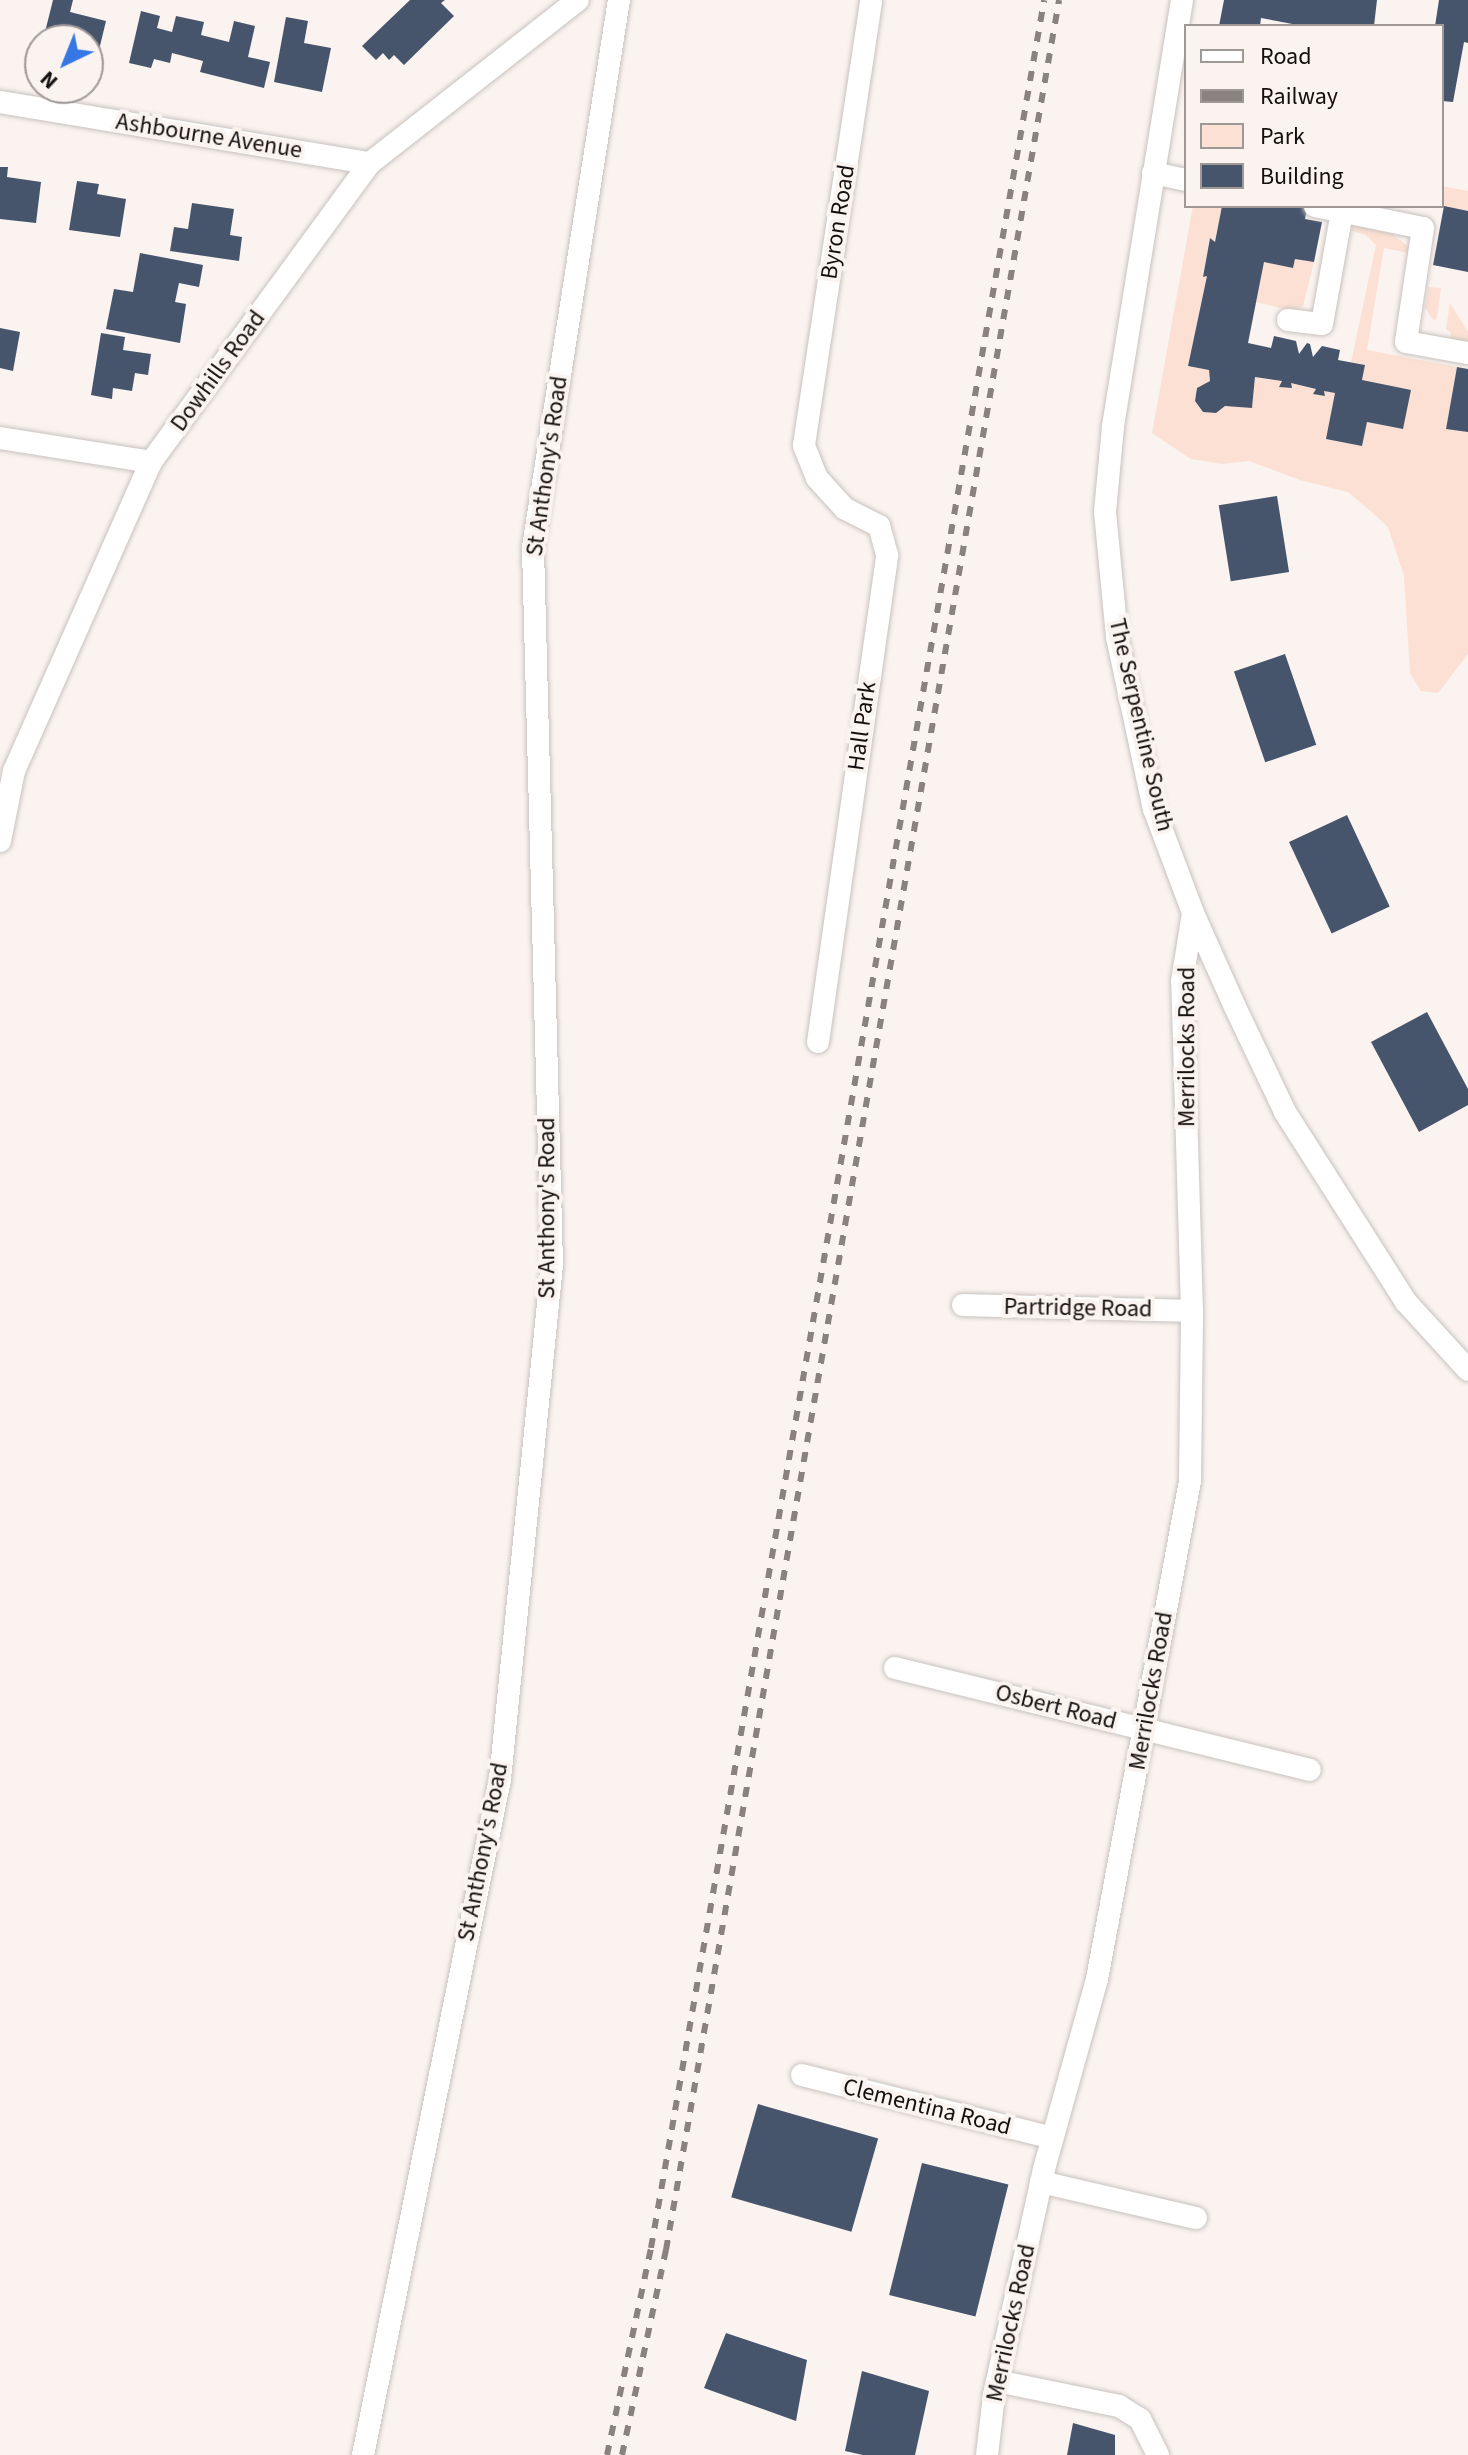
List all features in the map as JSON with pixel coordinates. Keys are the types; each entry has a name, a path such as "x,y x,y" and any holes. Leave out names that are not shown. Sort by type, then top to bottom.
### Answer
{"street":[{"name":"Dowhills Road","path":"0,841 7,770 151,462 370,163 578,0"},
{"name":"St Anthony's Road","path":"363,2455 500,1779 552,1264 533,547 619,0"},
{"name":"Byron Road","path":"804,445 871,0"},
{"name":"The Serpentine South","path":"1182,0 1113,427 1105,512 1117,637 1154,809 1193,913 1285,1112 1406,1302 1468,1370"},
{"name":"Ashbourne Avenue","path":"0,102 370,163"},
{"path":"1153,173 1184,180"},
{"path":"1324,208 1423,228 1406,342 1468,353"},
{"path":"1288,320 1322,324 1342,212"},
{"path":"0,438 151,462"},
{"name":"Hall Park","path":"804,445 817,478 845,509 879,526 887,555 818,1042"},
{"name":"Merrilocks Road","path":"987,2455 997,2381 1041,2182 1097,1979 1190,1481 1192,1311 1182,981 1193,913"},
{"name":"Partridge Road","path":"963,1305 1192,1311"},
{"name":"Osbert Road","path":"895,1668 1310,1770"},
{"name":"Clementina Road","path":"802,2075 1052,2138"},
{"path":"1041,2182 1196,2218"},
{"path":"997,2381 1119,2406 1140,2419 1158,2455"}],"green space":[{"path":"1444,186 1468,191 1468,211 1444,208"},
{"path":"1193,208 1222,208 1215,242 1209,239 1203,277 1207,276 1188,366 1209,370 1210,381 1197,388 1195,402 1203,412 1216,413 1225,406 1252,408 1255,377 1282,381 1280,387 1291,388 1291,383 1316,389 1314,394 1325,396 1324,391 1335,393 1327,439 1362,446 1367,422 1402,429 1410,391 1362,380 1365,365 1351,362 1376,245 1366,235 1352,231 1353,225 1391,233 1419,255 1384,248 1367,350 1457,367 1446,428 1468,432 1468,654 1438,693 1421,691 1410,673 1404,576 1388,527 1374,514 1348,492 1300,480 1249,461 1222,464 1191,459 1152,433"},
{"path":"1295,259 1314,262 1303,306 1293,311 1256,302 1264,262 1293,268"},
{"path":"1428,287 1441,288 1434,321 1425,308"},
{"path":"1450,303 1468,332 1468,349 1452,346 1451,333 1446,329"}],"building":[{"path":"53,0 73,0 70,12 106,21 104,29 104,24 47,24"},
{"path":"410,0 445,0 441,3 454,16 404,65 394,55 389,60 383,53 376,60 362,46"},
{"path":"1224,0 1377,0 1374,24 1292,24 1261,18 1260,24 1219,24"},
{"path":"1439,0 1468,0 1468,43 1464,42 1453,102 1444,101 1444,24 1435,24"},
{"path":"141,11 160,16 157,28 172,32 176,16 204,22 201,35 229,42 234,21 255,26 248,57 270,62 264,88 200,72 203,61 172,53 170,63 154,59 151,68 129,63"},
{"path":"286,17 308,21 304,43 331,48 322,92 274,82"},
{"path":"0,167 8,167 7,177 41,182 36,223 0,219"},
{"path":"77,181 99,184 97,194 126,199 120,237 69,230"},
{"path":"192,203 234,209 230,235 242,237 239,261 170,251 174,227 188,229"},
{"path":"1444,206 1468,211 1468,272 1433,265"},
{"path":"1222,208 1307,208 1305,219 1322,222 1314,262 1295,259 1293,268 1264,262 1248,343 1271,348 1274,336 1296,341 1299,354 1307,343 1313,357 1322,346 1340,350 1338,360 1365,365 1362,380 1411,390 1403,429 1367,422 1362,446 1326,439 1335,393 1324,391 1325,396 1313,394 1316,389 1291,383 1292,388 1279,387 1282,381 1255,377 1252,408 1225,406 1216,413 1203,412 1195,401 1197,388 1210,381 1209,370 1188,366 1207,276 1203,277 1210,238 1215,242"},
{"path":"140,253 203,265 199,287 179,283 175,302 186,304 180,343 106,329 114,289 133,292"},
{"path":"0,328 20,332 13,371 0,368"},
{"path":"101,333 125,337 123,350 151,354 148,375 135,373 132,391 113,388 112,399 91,395"},
{"path":"1457,367 1468,369 1468,432 1446,429"},
{"path":"1277,496 1289,572 1231,581 1219,505"},
{"path":"1285,654 1316,745 1265,762 1234,672"},
{"path":"1347,815 1390,907 1332,934 1289,842"},
{"path":"1427,1012 1468,1089 1468,1105 1419,1132 1371,1042"},
{"path":"758,2104 878,2138 851,2232 731,2197"},
{"path":"922,2163 1008,2185 975,2316 889,2295"},
{"path":"726,2333 807,2360 796,2421 704,2388"},
{"path":"862,2371 929,2391 915,2455 863,2455 845,2451"},
{"path":"1073,2423 1115,2435 1115,2455 1067,2455"}],"railway":[{"path":"607,2455 651,2248 1044,0"},
{"path":"622,2455 666,2250 1059,0"}]}
